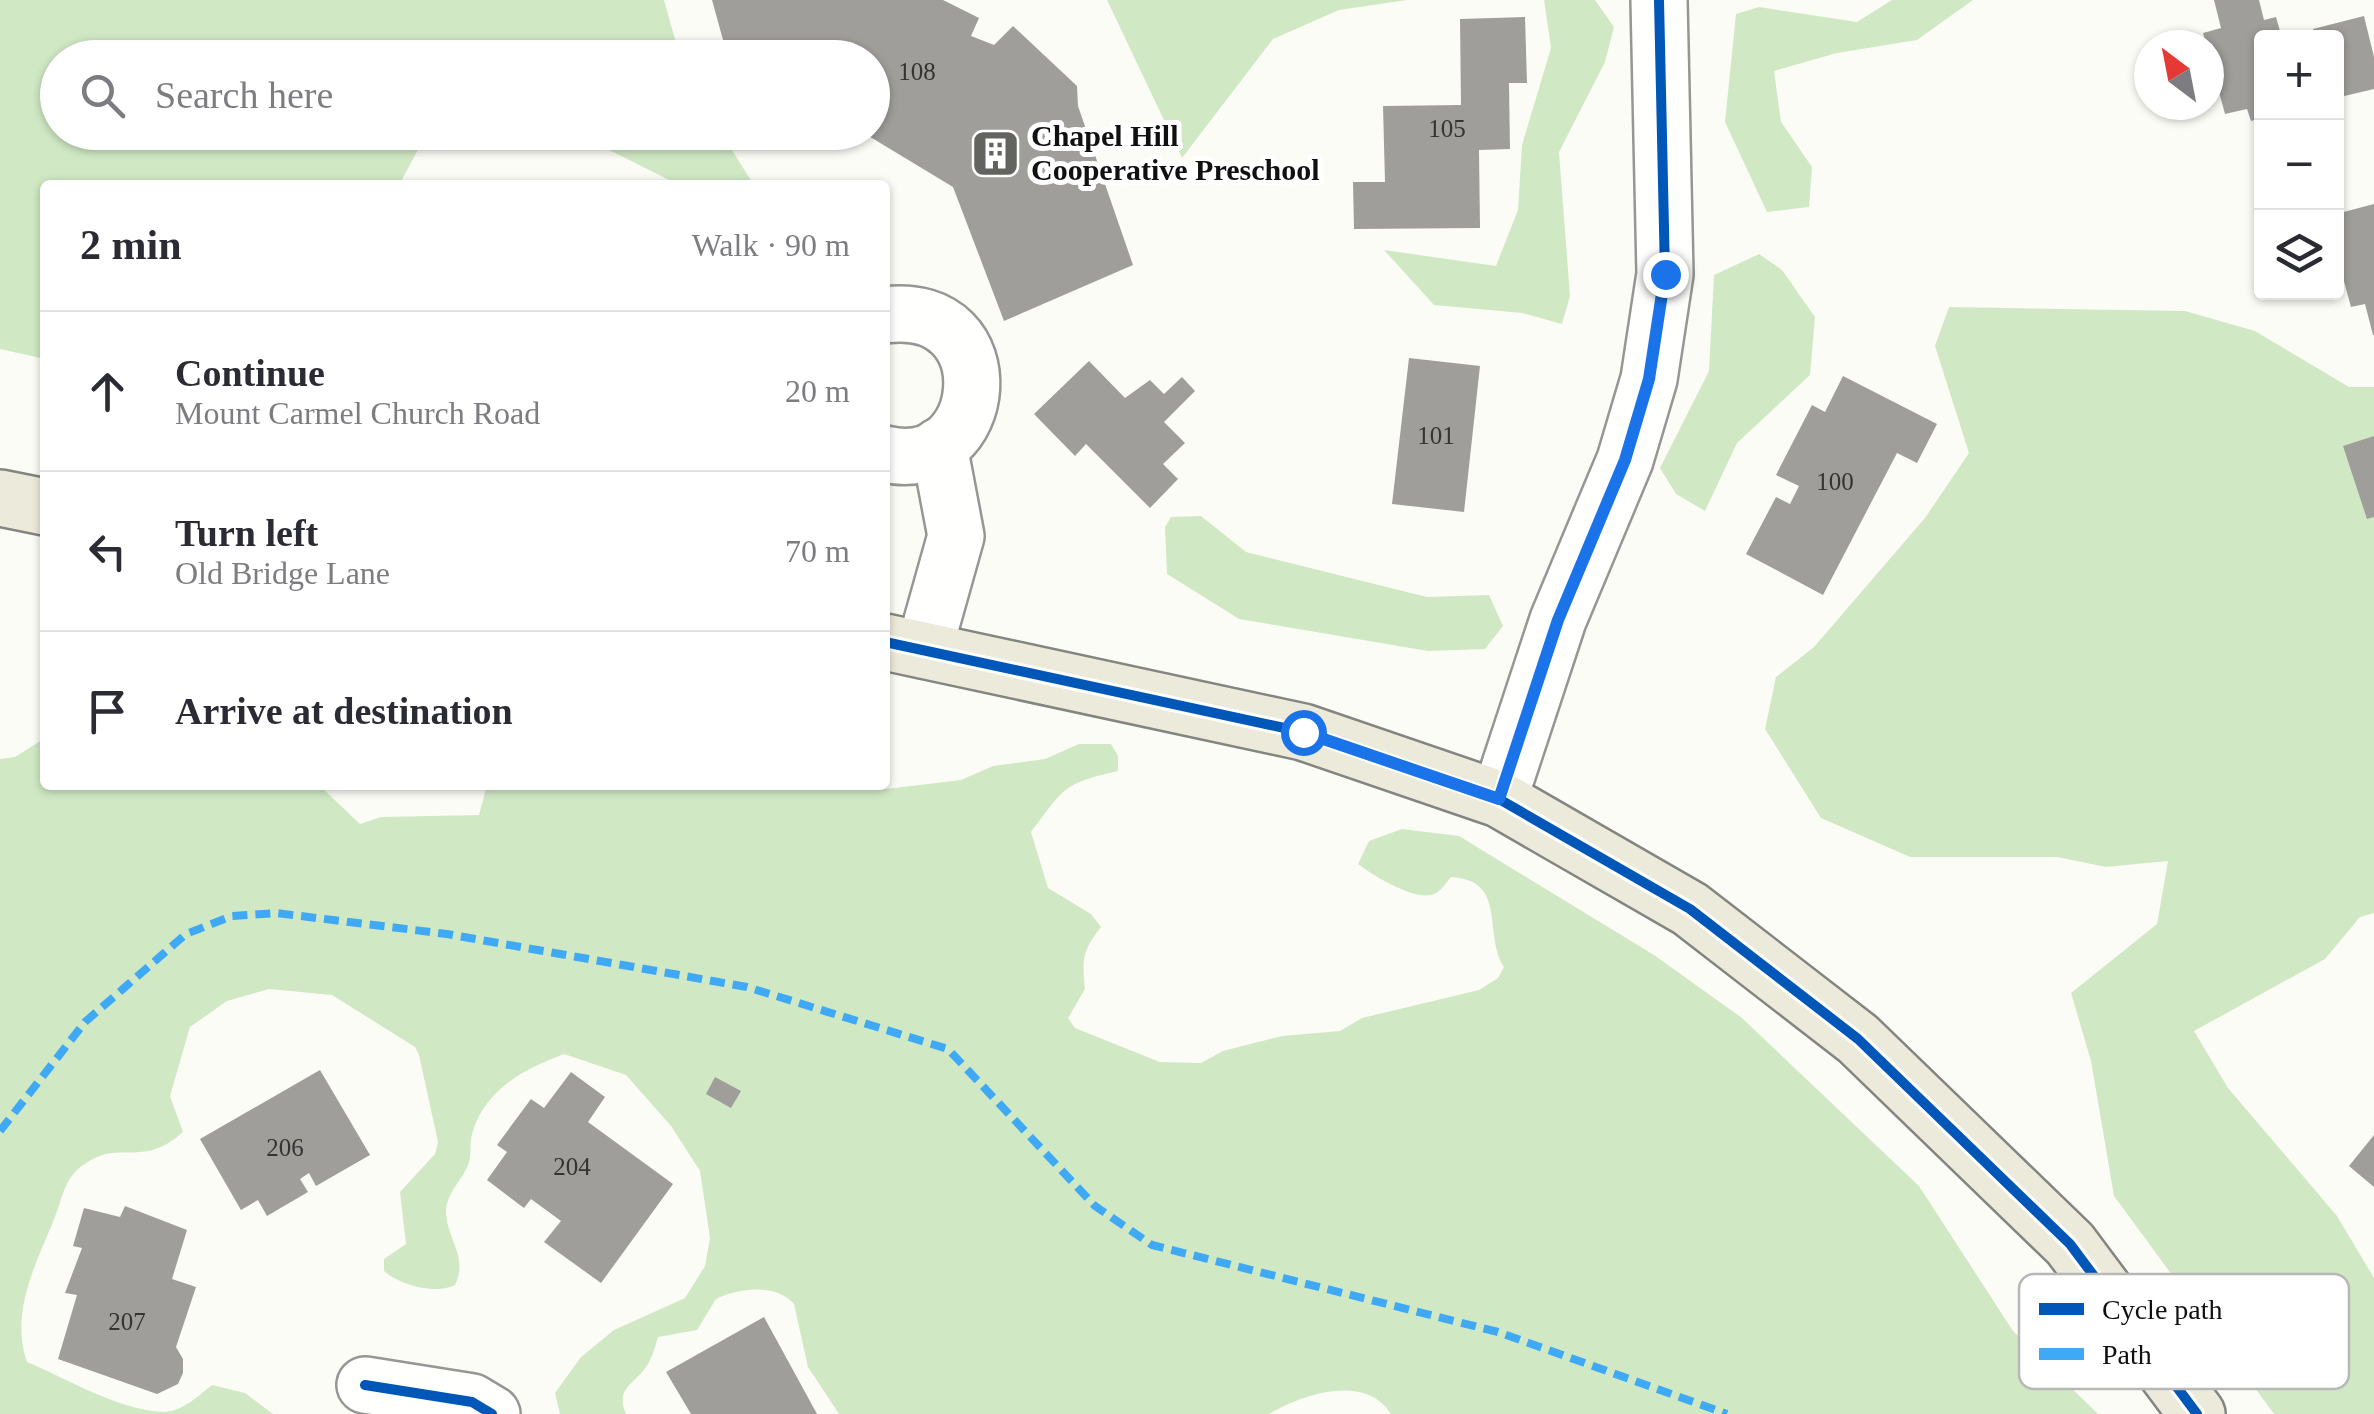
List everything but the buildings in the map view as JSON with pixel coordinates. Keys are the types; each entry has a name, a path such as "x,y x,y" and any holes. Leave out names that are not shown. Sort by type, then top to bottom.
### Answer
{"main road":[{"path":"0,498 40,506"},
{"path":"905,646 1303,732 1499,799 1690,910 1858,1039 2070,1244 2092,1274"},
{"path":"2178,1389 2197,1414"}],"street":[{"path":"1499,799 1558,620 1625,460 1649,379 1665,274 1659,0"},
{"path":"890,316 927,318 947,328 972,367 974,390 968,412 956,431 939,446 916,455 890,454"},
{"path":"905,646 956,536 939,446"},
{"path":"366,1385 472,1402 492,1414"}],"green space":[{"path":"0,0 664,0 675,40 40,40 40,150 418,150 402,180 40,180 40,358 0,349"},
{"path":"1107,0 1407,0 1339,10 1273,39 1182,158"},
{"path":"1544,0 1595,0 1614,27 1605,62 1559,152 1570,296 1562,324 1522,313 1434,305 1384,250 1496,266 1518,210 1522,145 1551,48"},
{"path":"1892,0 1973,0 1917,40 1837,53 1774,71 1781,122 1812,167 1809,207 1767,212 1725,122 1736,14 1759,7 1857,22"},
{"path":"609,150 732,150 751,180 669,180"},
{"path":"1759,254 1782,270 1815,317 1810,375 1737,443 1705,511 1676,494 1660,468 1709,371 1714,275"},
{"path":"1949,307 2185,311 2255,331 2349,387 2374,387 2374,913 2360,917 2325,959 2194,1031 2228,1088 2337,1216 2374,1278 2374,1414 2274,1414 2256,1389 2349,1389 2349,1274 2171,1274 2114,1196 2091,1061 2071,993 2157,924 2168,861 2106,867 2057,857 1910,857 1821,818 1765,729 1776,677 1814,647 1925,518 1969,453 1935,346"},
{"path":"1201,516 1246,552 1427,597 1489,595 1503,626 1485,649 1428,651 1239,619 1167,574 1165,527 1171,517"},
{"path":"40,741 40,790 324,790 360,824 381,817 479,815 486,790 890,790 961,780 993,766 1045,759 1079,744 1111,744 1118,756 1118,771 1074,784 1031,832 1048,888 1091,914 1101,927 1085,956 1085,989 1068,1018 1075,1028 1160,1062 1201,1063 1223,1051 1282,1036 1340,1031 1362,1018 1479,990 1498,978 1504,967 1491,911 1480,888 1469,880 1451,877 1434,894 1416,894 1358,864 1369,841 1402,829 1459,836 1654,955 1742,1018 1919,1186 2019,1337 2019,1389 2072,1389 2098,1414 1391,1414 1380,1401 1366,1394 1333,1391 1299,1400 1269,1414 839,1414 808,1367 794,1304 777,1293 756,1290 716,1299 697,1330 658,1337 648,1364 624,1393 626,1414 560,1414 555,1393 581,1357 614,1330 685,1298 705,1266 710,1238 700,1171 671,1126 626,1075 564,1054 521,1074 497,1092 479,1116 469,1162 447,1204 447,1221 460,1265 455,1285 428,1289 408,1284 384,1271 384,1259 406,1244 400,1192 435,1154 438,1142 419,1055 415,1047 332,995 269,989 227,1001 190,1027 170,1096 183,1132 157,1149 103,1155 75,1172 32,1273 21,1326 27,1362 111,1400 146,1410 170,1411 189,1403 212,1385 245,1393 273,1414 0,1414 0,759 15,757"}],"marked path":[{"path":"0,1131 85,1022 186,934 232,916 276,913 447,934 747,987 948,1049 1095,1206 1152,1245 1498,1332 1727,1414"}],"cycle path":[{"path":"1499,799 1558,620 1625,460 1649,379 1665,274 1659,0"},
{"path":"890,643 1303,732 1499,799 1690,909 1858,1039 2070,1244 2092,1274"},
{"path":"365,1385 472,1402 492,1414"},
{"path":"2178,1389 2197,1414"}],"place":[{"name":"Chapel Hill Cooperative Preschool","path":"996,153"}],"route":[{"path":"1303,732 1499,799 1558,620 1625,460 1649,379 1665,274"}]}
